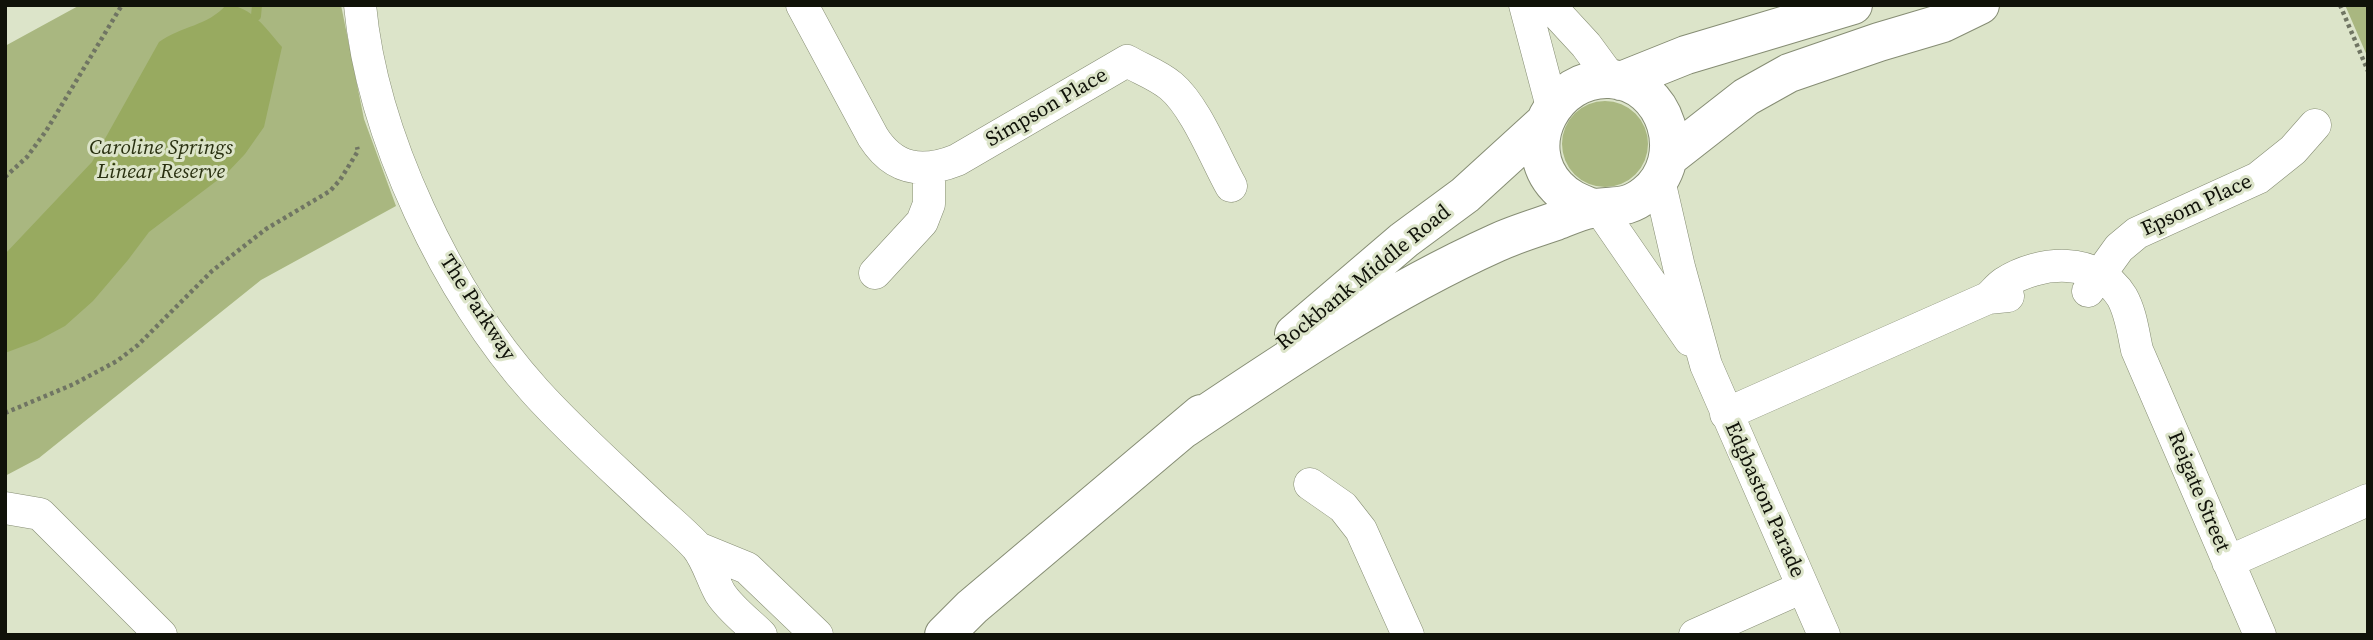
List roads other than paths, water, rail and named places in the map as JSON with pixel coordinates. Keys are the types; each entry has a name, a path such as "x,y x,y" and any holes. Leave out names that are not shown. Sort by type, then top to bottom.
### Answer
{"street":[{"name":"The Parkway","path":"360,5 372,70 390,136 425,222 453,275 503,353 535,391 563,421 698,548 722,596 761,635"},
{"path":"802,5 859,114 881,149 901,164 929,168 929,204 922,222 875,273"},
{"path":"1525,5 1548,115"},
{"path":"1549,5 1616,80"},
{"path":"1616,80 1686,55 1853,5"},
{"path":"1664,169 1670,141 1667,125 1661,110 1650,97 1636,87 1616,80 1593,80 1577,85 1563,95 1548,115 1540,145 1544,167 1556,186 1572,200 1596,208 1617,208 1648,193 1664,169 1746,97 1788,73 1879,41 1943,23 1980,5"},
{"name":"Simpson Place","path":"929,168 957,160 1127,61 1168,83 1177,92 1189,107 1231,186"},
{"name":"Rockbank Middle Road","path":"944,635 972,607 1404,240 1465,195 1548,115"},
{"name":"Epsom Place","path":"2093,283 2119,248 2137,233 2258,178 2293,150 2315,125"},
{"name":"Edgbaston Parade","path":"1664,169 1679,267 1706,365 1824,635"},
{"name":"Rockbank Middle Road","path":"1182,430 1285,360 1404,289 1497,242 1596,208"},
{"name":"Edgbaston Parade","path":"1596,208 1706,365"},
{"path":"1726,414 1988,298 2011,296 2037,287 2057,284 2093,283"},
{"name":"Reigate Street","path":"2093,283 2103,305 2137,350 2260,635"},
{"path":"1310,484 1343,508 1361,530 1408,635"},
{"path":"2228,562 2368,499"},
{"path":"5,508 40,513 161,635"},
{"name":"The Parkway","path":"698,548 747,568 817,635"},
{"path":"1695,635 1803,587"}],"waterway":[{"path":"256,16 257,5"}],"park label":[{"name":"Caroline Springs Linear Reserve","path":"161,161"}]}
